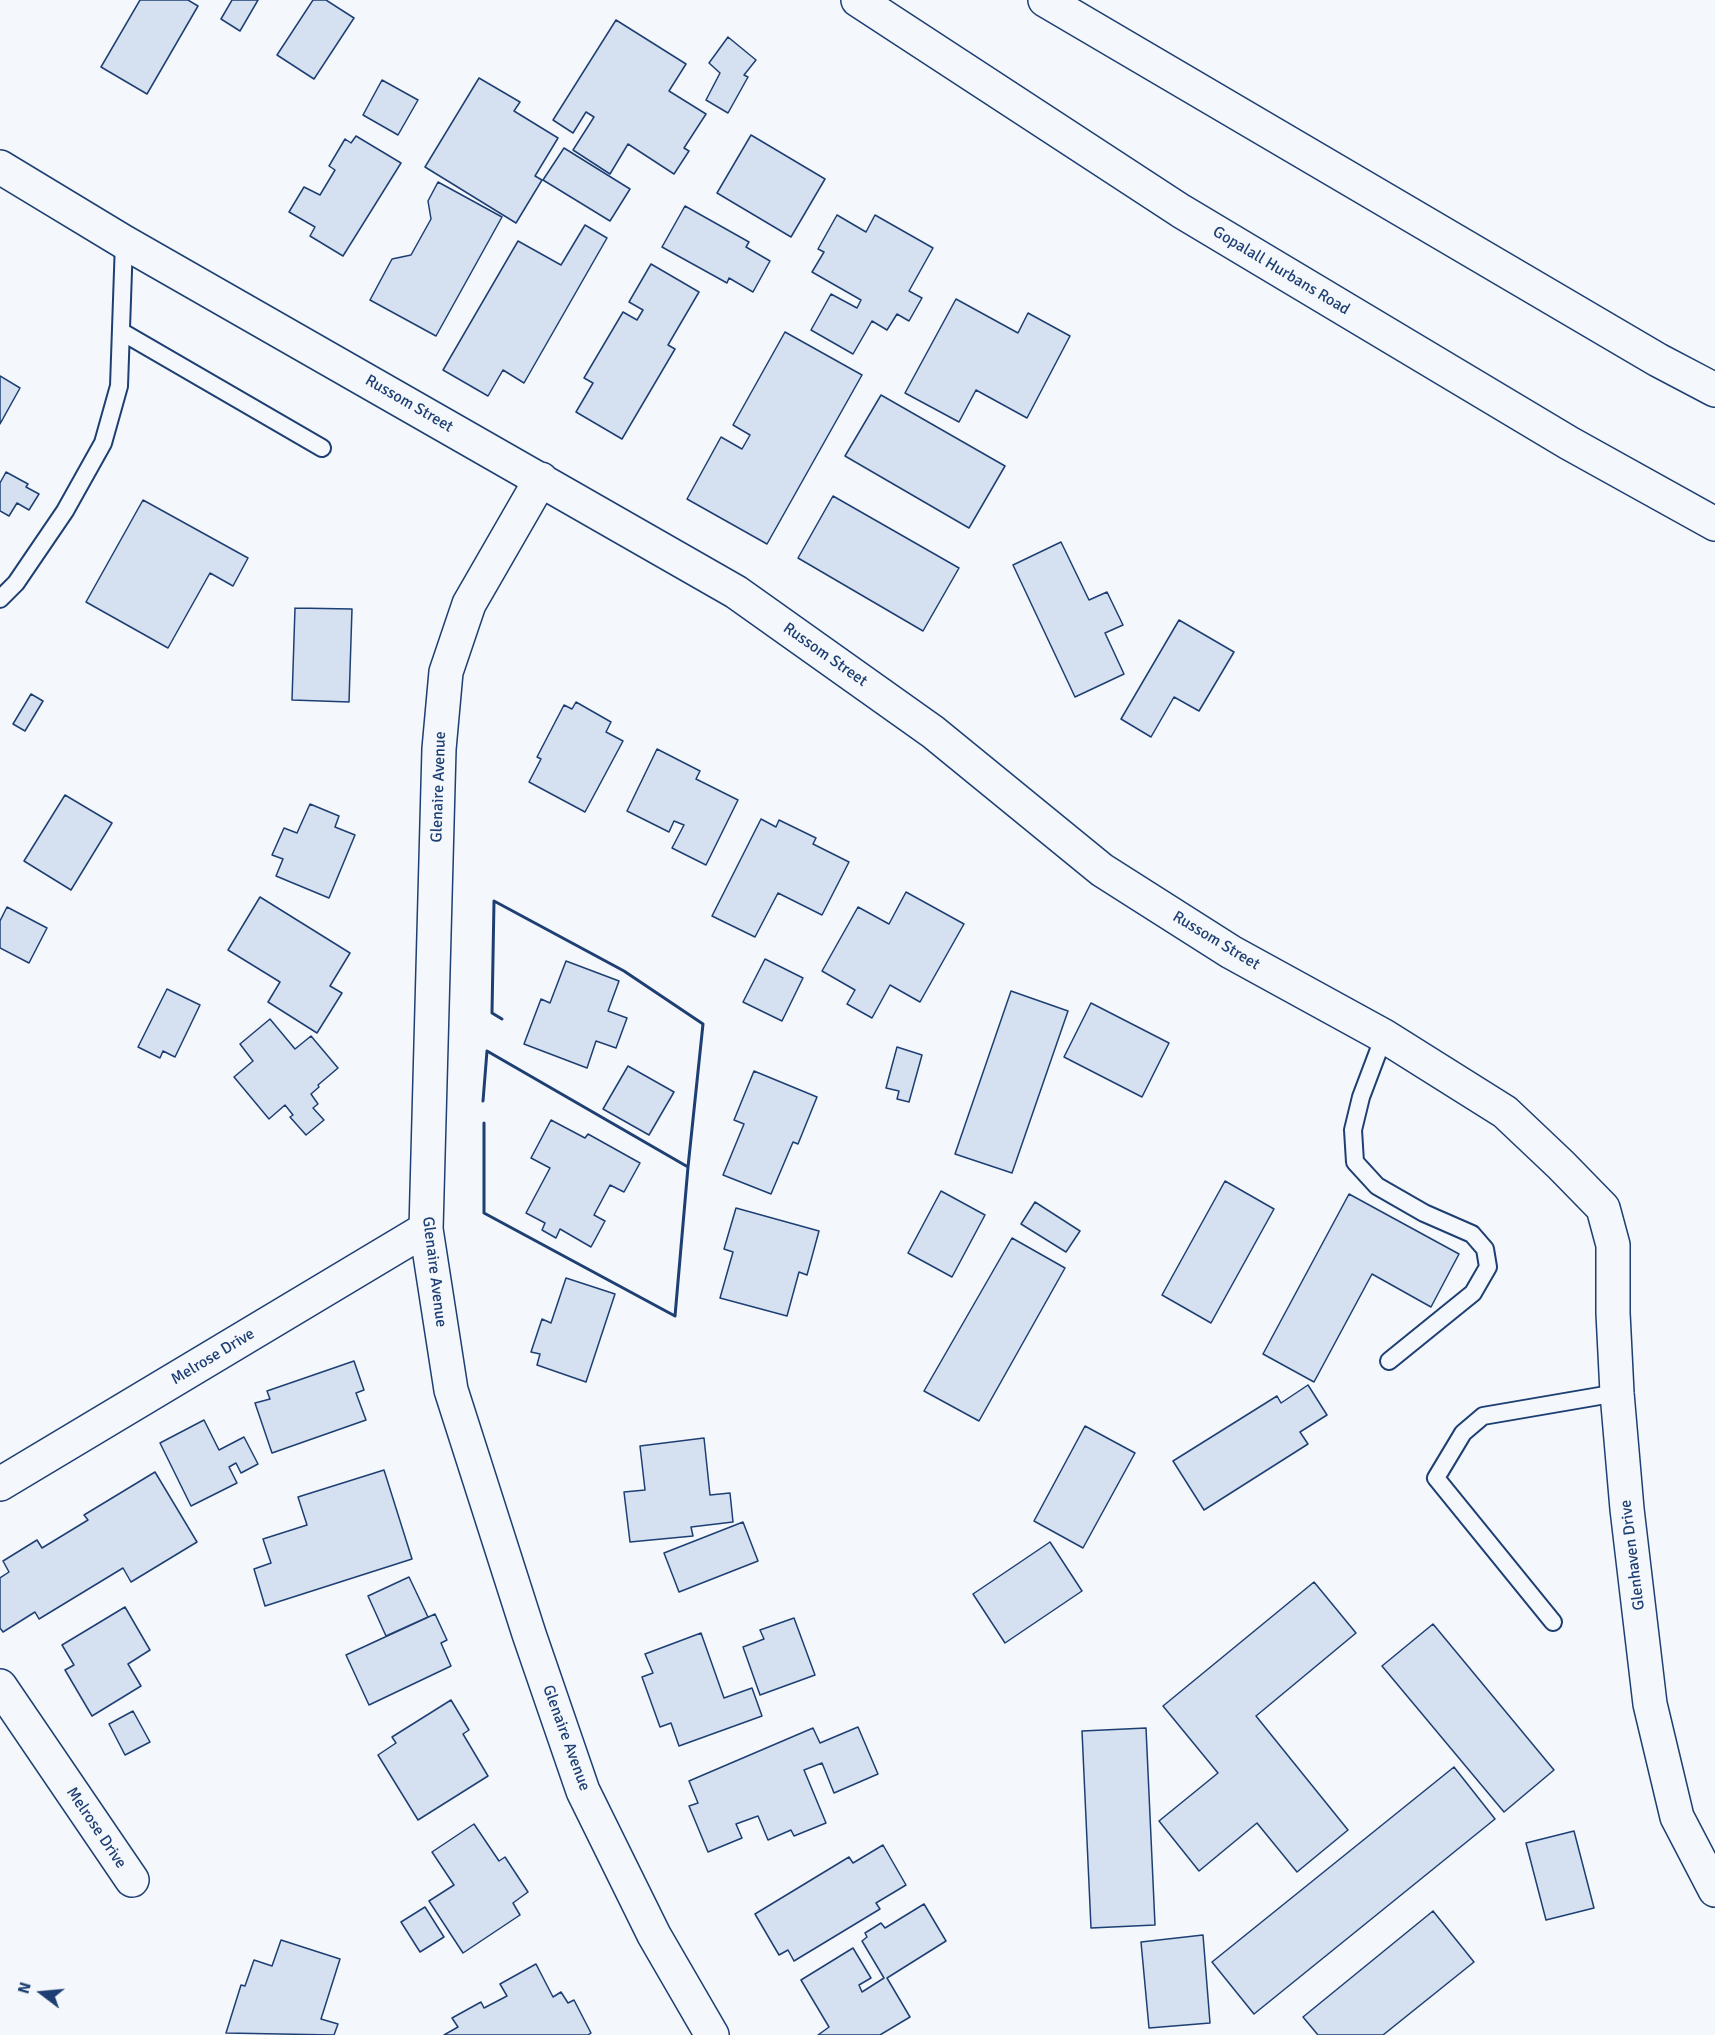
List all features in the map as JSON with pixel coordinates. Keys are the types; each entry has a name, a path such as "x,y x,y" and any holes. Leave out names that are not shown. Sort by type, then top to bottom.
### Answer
{"street":[{"name":"Gopalall Hurbans Road","path":"858,0 1181,211 1569,443 1715,524"},
{"path":"1045,0 1658,360 1715,390"},
{"name":"Russom Street","path":"0,167 124,242 736,592 933,732 1102,870 1231,952 1384,1036 1504,1112 1603,1208"},
{"name":"Glenaire Avenue","path":"541,479 470,604 446,672 439,749 426,1229 451,1390 529,1634 584,1791 654,1935 712,2035"},
{"name":"Glenhaven Drive","path":"1603,1208 1613,1245 1613,1313 1617,1393 1627,1509 1650,1704 1677,1817 1715,1890"},
{"name":"Melrose Drive","path":"0,1484 426,1229"},
{"name":"Melrose Drive","path":"0,1686 132,1880"}],"lane":[{"path":"0,599 16,583 65,511 103,443 119,387 124,242"},
{"path":"122,332 322,448"},
{"path":"1384,1036 1361,1097 1353,1130 1355,1162 1377,1186 1424,1213 1472,1234 1485,1249 1488,1267 1473,1293 1389,1360"},
{"path":"1553,1622 1436,1478 1463,1433 1483,1416 1617,1393"}],"building":[{"path":"140,0 188,0 198,6 147,94 101,67"},
{"path":"232,0 258,0 240,31 221,19"},
{"path":"313,0 326,0 354,18 314,79 277,55"},
{"path":"616,20 686,64 669,91 706,114 684,148 689,151 674,174 628,144 610,174 573,150 594,117 586,112 573,133 553,120"},
{"path":"728,37 756,60 744,75 748,77 728,113 706,100 720,73 709,63"},
{"path":"479,78 520,102 514,111 558,138 535,176 542,180 516,223 425,167"},
{"path":"382,80 418,100 398,135 363,115"},
{"path":"751,135 825,179 791,237 717,193"},
{"path":"356,136 401,163 343,256 310,236 315,227 289,212 304,187 320,195 335,170 329,166 345,139 351,143"},
{"path":"564,148 630,189 610,221 543,180"},
{"path":"438,182 502,217 436,336 370,300 392,259 411,255 431,219 428,201"},
{"path":"685,206 749,242 746,247 770,261 753,292 729,278 727,283 662,247"},
{"path":"837,215 866,232 875,215 933,248 909,291 922,298 909,321 897,314 887,330 872,321 853,354 811,330 831,294 857,308 861,300 812,272 824,252 818,249"},
{"path":"585,225 607,238 524,383 503,370 488,396 443,370 518,241 561,265"},
{"path":"651,264 699,292 668,345 675,349 622,439 576,412 593,383 584,378 623,312 637,320 643,310 629,302"},
{"path":"956,299 1018,333 1028,313 1070,336 1027,418 976,390 959,422 905,393"},
{"path":"785,332 862,375 767,544 687,499 721,437 742,449 750,435 733,425"},
{"path":"0,376 20,388 0,424"},
{"path":"881,395 1005,466 969,528 845,456"},
{"path":"6,472 28,484 26,487 39,494 29,510 17,503 9,516 0,511 0,483"},
{"path":"833,496 959,568 923,631 798,558"},
{"path":"143,500 248,558 233,586 210,573 168,648 86,602"},
{"path":"1061,542 1089,600 1107,592 1123,625 1105,633 1124,674 1075,697 1013,565"},
{"path":"295,608 352,609 349,702 292,700"},
{"path":"1179,620 1234,652 1199,711 1174,697 1151,737 1121,719"},
{"path":"31,694 43,701 25,731 13,724"},
{"path":"576,702 611,722 606,732 623,741 585,812 529,782 541,759 537,757 564,705 572,709"},
{"path":"657,749 700,771 696,779 738,800 706,865 672,848 684,825 674,821 669,832 627,811"},
{"path":"65,795 112,823 71,890 24,861"},
{"path":"310,804 339,816 335,827 355,835 329,898 276,876 283,859 272,855 284,828 297,833"},
{"path":"761,819 776,827 779,820 816,838 813,844 849,862 822,915 778,893 755,937 712,916"},
{"path":"906,892 964,924 920,1002 890,985 872,1018 847,1004 855,990 822,971 858,907 889,924"},
{"path":"260,897 350,953 330,986 342,993 317,1033 268,1002 280,982 228,950"},
{"path":"7,907 47,928 29,963 0,948 0,921"},
{"path":"765,959 803,978 782,1021 743,1002"},
{"path":"566,961 619,981 608,1011 627,1018 616,1048 596,1041 587,1068 524,1044 541,999 550,1003"},
{"path":"167,989 200,1005 175,1057 163,1051 160,1058 138,1047"},
{"path":"1011,991 1068,1011 1012,1173 955,1154"},
{"path":"1091,1003 1169,1043 1142,1097 1064,1057"},
{"path":"270,1019 295,1049 311,1036 338,1068 311,1094 318,1104 313,1108 324,1120 306,1135 290,1117 293,1115 285,1105 269,1119 234,1077 253,1061 240,1044"},
{"path":"897,1047 922,1055 909,1102 897,1099 899,1091 886,1088"},
{"path":"628,1066 674,1092 649,1135 603,1109"},
{"path":"754,1071 817,1097 798,1144 793,1142 771,1194 723,1175 744,1124 734,1120"},
{"path":"551,1120 585,1138 588,1134 640,1163 624,1192 610,1185 594,1215 605,1221 591,1247 560,1229 556,1238 542,1230 545,1223 526,1213 550,1168 531,1158"},
{"path":"1225,1181 1274,1209 1211,1323 1162,1295"},
{"path":"941,1191 985,1215 952,1277 908,1253"},
{"path":"1349,1194 1459,1254 1431,1307 1372,1274 1314,1382 1263,1354"},
{"path":"1035,1202 1080,1231 1066,1252 1021,1224"},
{"path":"736,1208 819,1231 807,1275 799,1272 787,1316 720,1298 733,1252 724,1249"},
{"path":"1012,1238 1065,1268 979,1421 924,1391"},
{"path":"566,1278 615,1294 586,1382 537,1365 540,1354 531,1352 542,1319 551,1323"},
{"path":"354,1361 364,1390 356,1393 366,1420 272,1453 255,1403 270,1399 267,1391"},
{"path":"1308,1385 1327,1415 1300,1432 1308,1444 1204,1510 1173,1461 1277,1396 1281,1403"},
{"path":"204,1420 219,1450 244,1437 258,1464 241,1473 236,1463 229,1467 237,1483 191,1506 160,1443"},
{"path":"1085,1426 1135,1453 1083,1548 1034,1521"},
{"path":"704,1438 710,1495 730,1493 733,1522 691,1527 693,1536 630,1542 624,1492 645,1490 640,1446"},
{"path":"384,1470 412,1559 265,1606 254,1569 271,1563 263,1539 307,1525 298,1497"},
{"path":"155,1472 197,1542 131,1582 123,1568 39,1619 35,1612 3,1632 0,1628 0,1578 9,1572 3,1561 37,1540 42,1548 88,1520 84,1515"},
{"path":"743,1522 758,1561 679,1592 664,1553"},
{"path":"1050,1542 1082,1591 1005,1643 973,1594"},
{"path":"409,1577 428,1617 386,1636 368,1596"},
{"path":"1314,1582 1356,1633 1256,1716 1348,1830 1297,1872 1257,1823 1199,1871 1159,1821 1218,1773 1163,1706"},
{"path":"125,1607 150,1650 128,1664 141,1686 92,1716 65,1670 74,1665 62,1645"},
{"path":"435,1614 447,1640 441,1643 451,1666 369,1705 346,1655"},
{"path":"794,1618 815,1675 760,1695 743,1647 764,1639 760,1630"},
{"path":"1433,1624 1554,1770 1504,1812 1382,1666"},
{"path":"701,1633 724,1698 752,1688 762,1716 679,1746 671,1723 660,1727 642,1677 653,1673 645,1654"},
{"path":"451,1700 469,1730 463,1734 488,1776 418,1820 378,1755 396,1743 392,1737"},
{"path":"133,1711 150,1742 125,1755 109,1724"},
{"path":"858,1727 878,1774 834,1793 822,1763 804,1770 826,1823 794,1836 791,1830 768,1840 758,1816 736,1824 742,1838 708,1852 689,1806 698,1803 689,1781 813,1728 820,1743"},
{"path":"1146,1728 1155,1925 1091,1928 1082,1731"},
{"path":"1454,1767 1495,1819 1254,2014 1212,1962"},
{"path":"474,1824 499,1861 505,1857 528,1892 513,1903 520,1915 463,1953 429,1901 454,1885 432,1852"},
{"path":"1574,1831 1594,1908 1546,1920 1526,1843"},
{"path":"883,1845 906,1885 876,1903 880,1909 794,1961 788,1950 779,1955 755,1914 849,1857 853,1863"},
{"path":"924,1904 946,1941 887,1978 910,2017 880,2035 818,2035 829,2027 801,1980 853,1948 871,1978 859,1985 862,1992 884,1978 862,1941 867,1937 865,1933 881,1923 885,1928"},
{"path":"425,1907 444,1937 420,1952 401,1922"},
{"path":"1433,1911 1474,1962 1383,2035 1318,2035 1303,2017"},
{"path":"1203,1935 1210,2023 1149,2028 1141,1942"},
{"path":"281,1940 340,1959 321,2019 338,2024 334,2035 226,2033 241,1985 245,1986 254,1960 272,1966"},
{"path":"536,1964 553,1997 561,1992 568,2003 574,2000 591,2033 588,2035 444,2035 458,2027 452,2018 481,2002 484,2008 507,1996 500,1984"}],"wall":[{"path":"483,1101 487,1051 688,1167 703,1024 624,971 494,901 492,1013 502,1019"},
{"path":"484,1123 484,1213 675,1316 688,1167"}]}
